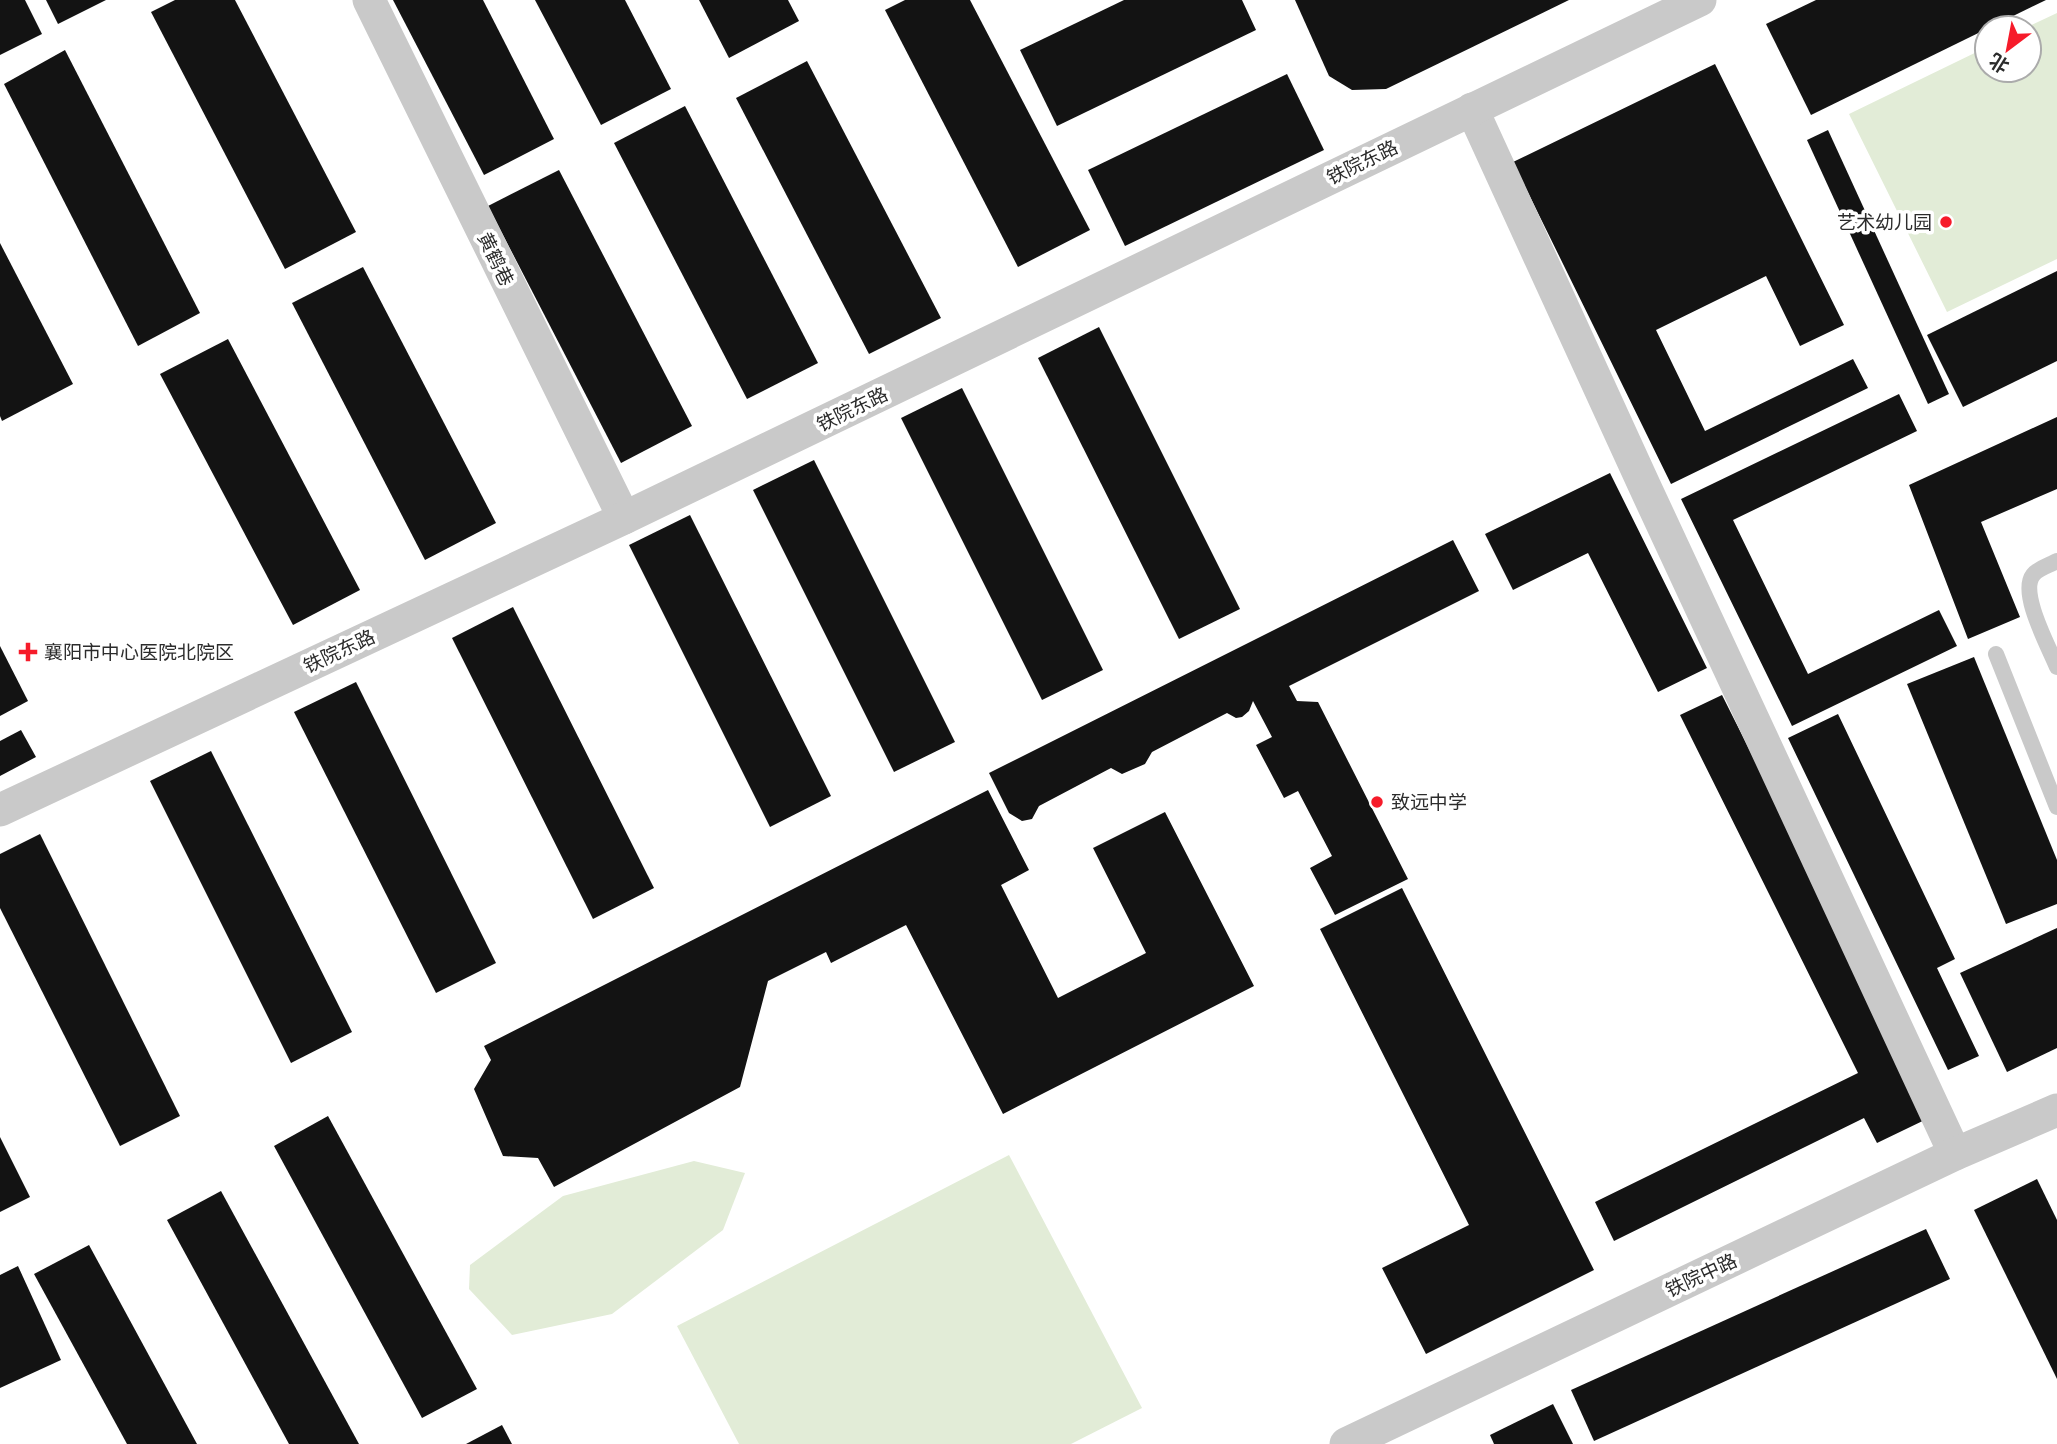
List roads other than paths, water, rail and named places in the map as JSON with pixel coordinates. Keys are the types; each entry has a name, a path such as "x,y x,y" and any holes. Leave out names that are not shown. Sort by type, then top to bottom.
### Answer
{"street":[{"name":"黄鹤巷","path":"369,0 624,519"},
{"name":"铁院东路","path":"0,810 624,519 1700,0"},
{"path":"1472,109 1955,1154"},
{"name":"铁院中路","path":"1346,1444 1955,1154 2057,1110"}],"lane":[{"path":"2057,561 2035,572 2028,583 2030,600 2057,667"},
{"path":"1996,654 2057,807"}],"place":[{"name":"艺术幼儿园","path":"1946,222"},
{"name":"襄阳市中心医院北院区","path":"28,652"},
{"name":"致远中学","path":"1377,802"}]}
